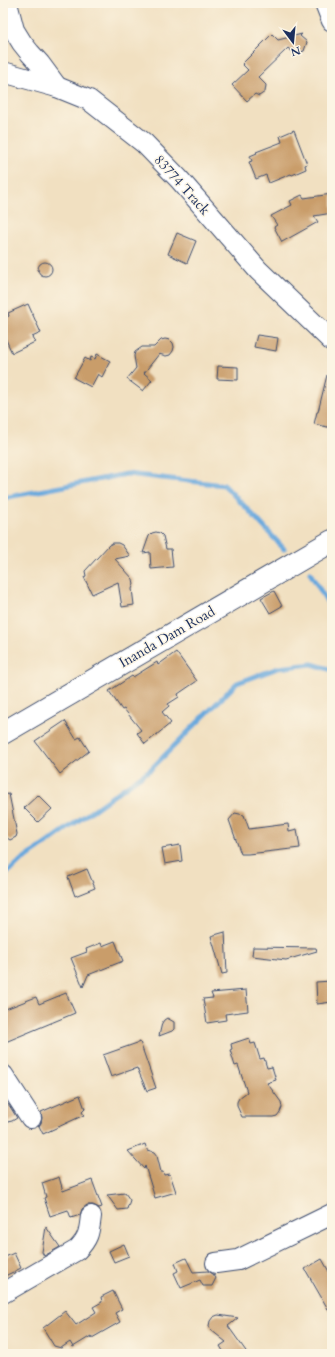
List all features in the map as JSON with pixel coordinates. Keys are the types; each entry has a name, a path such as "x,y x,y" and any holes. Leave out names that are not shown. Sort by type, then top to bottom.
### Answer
{"street":[{"path":"7,3 14,30 22,43 57,87"},
{"path":"325,3 332,21"},
{"name":"83774 Track","path":"3,72 57,87 89,100 144,143 179,179 258,270 332,341"},
{"name":"Inanda Dam Road","path":"3,733 332,541"},
{"path":"3,1076 31,1118"},
{"path":"216,1263 238,1260 332,1214"},
{"path":"3,1293 77,1250 84,1243 89,1234 91,1216"}],"building":[{"path":"272,34 278,40 302,34 300,36 307,42 304,51 295,54 288,48 258,77 266,85 265,92 259,96 255,94 247,101 232,85 248,70 242,64"},
{"path":"294,130 307,164 305,165 306,169 269,183 266,175 256,179 249,162 252,161 250,156 257,153 256,152 282,142 280,136"},
{"path":"332,194 332,213 314,216 318,222 282,242 274,227 277,225 271,216 292,205 290,201 302,195 304,198"},
{"path":"177,233 196,241 187,263 168,254"},
{"path":"42,262 48,262 52,266 52,272 48,276 42,276 38,272 38,266"},
{"path":"28,304 41,333 32,337 35,342 12,353 3,333 3,319 9,316 8,313"},
{"path":"257,335 278,338 276,351 254,347"},
{"path":"161,340 170,340 173,343 173,351 170,355 166,356 159,354 144,373 152,380 143,391 127,379 136,368 134,356 135,352 142,347 154,347"},
{"path":"97,354 110,361 102,377 98,374 91,387 74,378 85,358 90,361 91,357 95,359"},
{"path":"218,366 238,367 238,380 217,379"},
{"path":"327,375 332,375 332,428 314,424"},
{"path":"156,532 163,536 166,549 171,549 173,567 151,569 150,552 143,553 149,536"},
{"path":"113,543 122,545 130,556 115,559 133,579 134,584 132,589 134,605 122,607 118,582 92,594 84,577 86,576 85,571 109,545"},
{"path":"274,591 282,606 270,613 261,598"},
{"path":"176,652 197,681 178,694 179,697 168,704 169,706 162,712 171,723 145,744 137,733 141,730 124,709 122,710 109,691 157,662 158,665"},
{"path":"65,721 76,739 80,737 89,751 60,774 35,741"},
{"path":"9,794 17,834 16,837 10,840 4,836 3,832 3,795"},
{"path":"38,795 52,809 38,822 24,808"},
{"path":"235,813 244,815 249,829 288,824 289,831 297,829 300,848 241,854 229,820"},
{"path":"180,845 182,861 165,864 162,848"},
{"path":"87,869 95,888 75,896 68,877"},
{"path":"225,932 227,973 222,974 211,936"},
{"path":"115,941 123,961 88,975 83,987 71,958 87,952 86,949 101,943 102,946"},
{"path":"253,947 316,948 317,951 286,960 252,956"},
{"path":"331,981 332,1002 317,1004 316,982"},
{"path":"246,990 248,1011 225,1014 226,1020 207,1023 203,999 213,998 211,993"},
{"path":"66,993 75,1013 3,1043 3,1010 36,997 39,1004"},
{"path":"167,1018 174,1022 174,1029 159,1036 162,1023"},
{"path":"249,1038 251,1044 255,1043 260,1059 264,1058 267,1068 272,1067 276,1080 267,1083 281,1102 282,1107 277,1116 242,1117 237,1106 239,1098 247,1092 238,1065 235,1066 230,1050 232,1049 231,1044"},
{"path":"140,1042 156,1088 147,1091 137,1068 111,1077 103,1055"},
{"path":"80,1095 85,1109 82,1112 84,1115 43,1134 39,1126 42,1118 41,1112"},
{"path":"3,1103 9,1105 17,1118 3,1123"},
{"path":"145,1144 147,1150 154,1152 157,1156 161,1172 163,1172 164,1175 170,1174 176,1192 155,1198 145,1166 144,1169 128,1151"},
{"path":"59,1177 63,1191 92,1180 102,1207 99,1208 93,1205 87,1205 82,1209 80,1215 71,1218 68,1210 50,1216 44,1198 46,1197 42,1183"},
{"path":"125,1193 130,1200 127,1209 118,1210 107,1195"},
{"path":"46,1227 60,1247 44,1256 42,1252"},
{"path":"124,1244 129,1256 114,1262 109,1251"},
{"path":"14,1253 21,1268 3,1277 3,1258"},
{"path":"186,1258 193,1272 208,1271 213,1274 216,1278 212,1286 203,1286 200,1280 181,1288 174,1273 178,1271 175,1263"},
{"path":"322,1259 332,1277 332,1316 305,1269"},
{"path":"113,1291 122,1309 115,1313 120,1322 92,1338 91,1336 73,1347 70,1342 61,1348 54,1346 43,1328 65,1311 76,1325 96,1312 93,1307 102,1302 101,1297"},
{"path":"218,1315 238,1318 228,1326 248,1354 242,1354 240,1352 237,1354 225,1354 220,1346 226,1342 211,1330 209,1326 213,1317"}],"waterway":[{"path":"3,498 127,474 224,485 284,549"},
{"path":"310,573 332,610"},
{"path":"3,877 17,864 151,769 237,683 278,668 312,664 332,670"}]}
